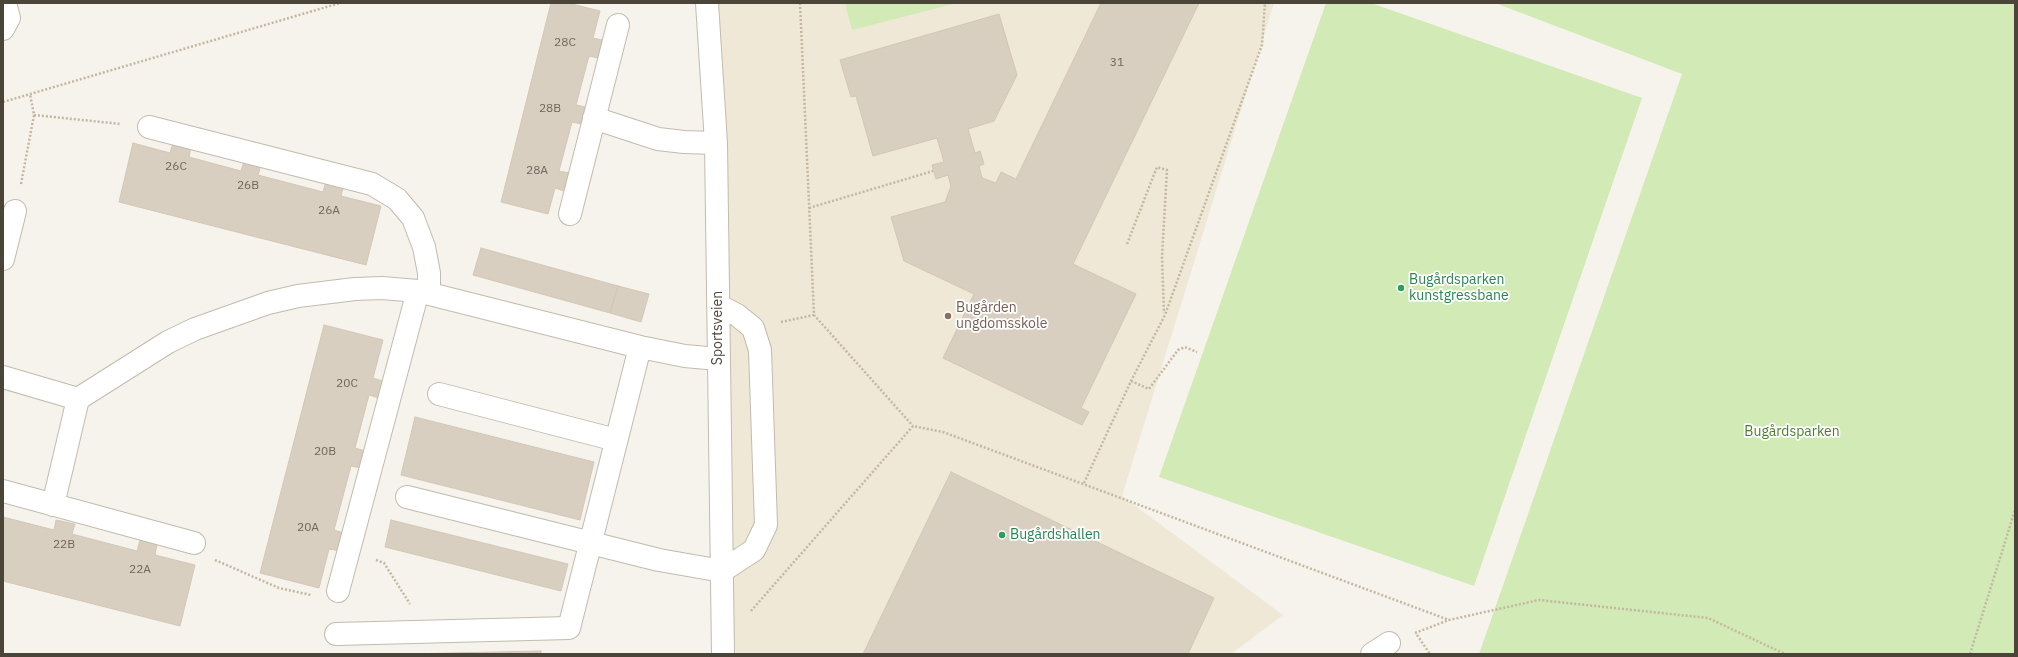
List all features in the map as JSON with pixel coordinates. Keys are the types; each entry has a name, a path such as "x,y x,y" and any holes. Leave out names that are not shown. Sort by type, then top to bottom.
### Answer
{"street":[{"path":"3,29 9,18 5,3"},
{"name":"Sportsveien","path":"707,3 716,142 723,648"},
{"path":"570,214 618,26"},
{"path":"594,118 658,139 684,142 716,142"},
{"path":"149,127 372,184 397,199 413,218 424,247 429,273 338,591"},
{"path":"3,259 15,211"},
{"path":"53,505 78,399 168,342 196,329 268,303 325,292 355,289 382,288 424,292 640,347 685,356 718,359"},
{"path":"407,497 590,544 659,560 722,571 754,550 766,525 760,350 753,328 737,314 718,305"},
{"path":"336,634 569,628 640,347"},
{"path":"3,377 78,399"},
{"path":"439,394 616,440"},
{"path":"3,491 194,543"}],"path":[{"path":"3,102 340,3"},
{"path":"800,3 814,315 913,426 943,432 1084,483 1449,620"},
{"path":"1084,483 1131,380 1165,315 1262,45 1265,3"},
{"path":"15,211 34,115 30,94"},
{"path":"34,115 149,127"},
{"path":"1127,244 1157,167 1167,170 1162,257 1162,288 1165,315"},
{"path":"809,208 933,171"},
{"path":"753,328 814,315"},
{"path":"1131,380 1149,389 1178,350 1185,347 1197,352"},
{"path":"723,648 913,426"},
{"path":"1970,654 2015,510"},
{"path":"194,543 218,562 279,588 318,596 338,591"},
{"path":"349,551 384,563 428,632"},
{"path":"1380,648 1416,632 1449,620 1539,600 1708,618 1785,654"},
{"path":"1416,632 1430,654"}],"shaded area":[{"name":"Bugården ungdomsskole","path":"707,3 1274,3 1122,496 1283,615 1231,654 723,654"}],"green space":[{"path":"845,3 957,3 852,30"},
{"name":"Bugårdsparken kunstgressbane","path":"1326,3 1371,3 1642,98 1474,586 1159,477"},
{"name":"Bugårdsparken","path":"1495,3 2015,3 2015,654 1479,654 1682,74"}],"building":[{"path":"551,3 568,3 600,11 593,38 602,40 598,58 589,56 576,105 585,107 581,124 572,122 559,171 569,173 564,191 555,188 548,214 501,202"},
{"path":"1101,3 1199,3 1073,264 1136,294 1081,408 1089,412 1082,425 943,358 974,294 904,261 891,217 945,202 951,186 948,175 936,179 932,165 944,162 937,138 873,156 856,96 851,97 840,60 999,14 1017,75 994,121 968,129 975,153 980,151 984,164 979,166 982,178 996,183 1001,172 1016,179"},
{"path":"133,143 170,153 173,143 191,147 189,157 241,171 244,161 261,165 258,175 323,192 326,181 344,185 341,196 381,206 366,265 119,202"},
{"path":"481,248 618,286 610,313 473,275"},
{"path":"618,286 649,294 641,322 610,313"},
{"path":"324,325 383,340 373,378 383,381 379,398 369,395 355,448 365,451 361,468 351,466 334,530 344,533 340,551 329,549 319,588 260,573"},
{"path":"415,417 594,462 580,520 401,475"},
{"name":"Bugårdshallen","path":"951,472 1214,598 1188,654 863,654"},
{"path":"3,517 54,530 56,520 75,524 72,534 137,551 140,540 157,544 155,555 195,565 180,626 3,581"},
{"path":"391,520 568,564 561,591 385,547"},
{"path":"541,651 541,654 406,654"}],"place":[{"name":"Bugårdsparken kunstgressbane","path":"1401,288"},
{"name":"Bugården ungdomsskole","path":"948,316"},
{"name":"Bugårdshallen","path":"1002,535"}]}
